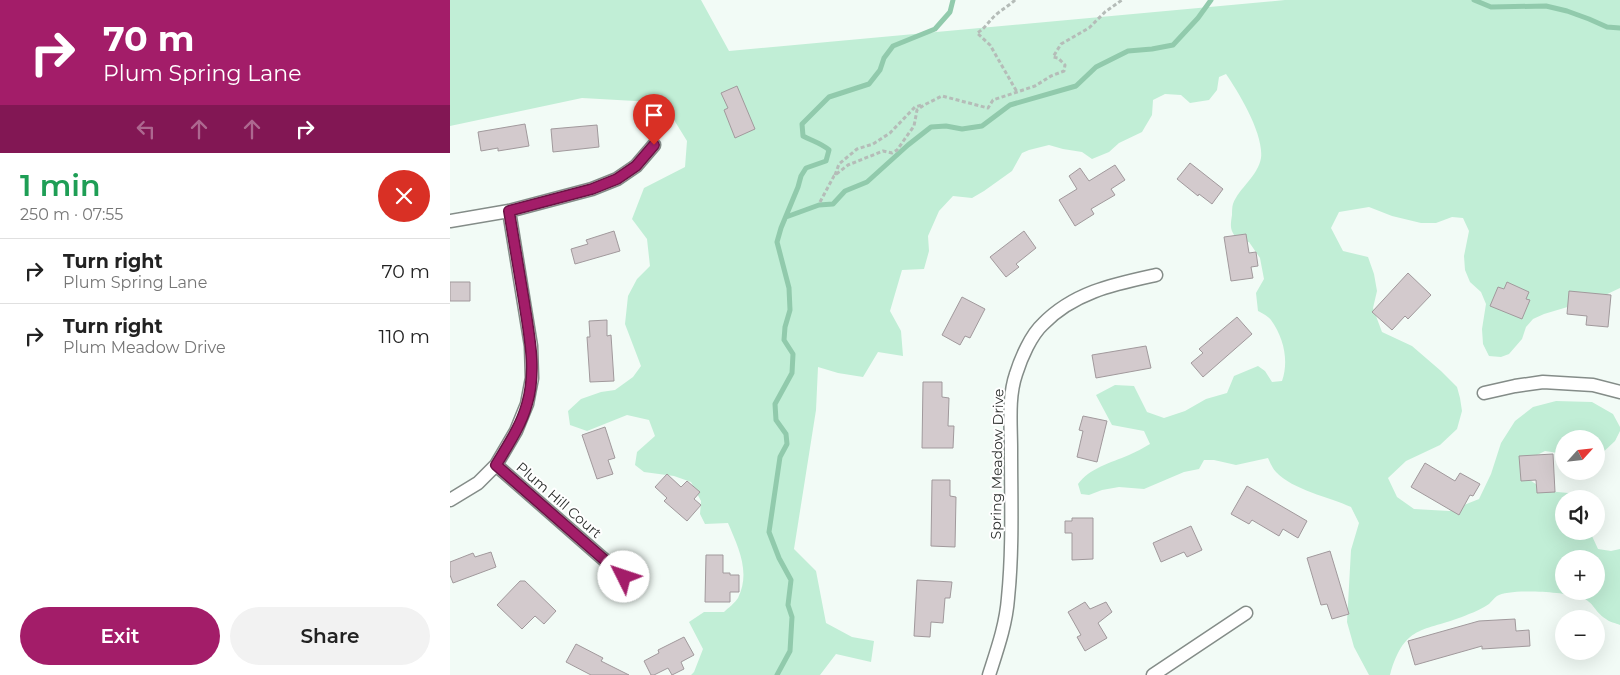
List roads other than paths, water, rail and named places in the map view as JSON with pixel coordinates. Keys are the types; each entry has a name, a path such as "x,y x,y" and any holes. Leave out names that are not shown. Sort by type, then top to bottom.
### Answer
{"street":[{"path":"450,221 509,211 592,189 617,179 636,166 654,145"},
{"path":"450,500 478,482 496,465 516,431 527,404 532,378 531,346 509,211"},
{"name":"Spring Meadow Drive","path":"989,675 1001,640 1008,599 1011,556 1011,405 1015,375 1026,348 1042,324 1085,294 1156,275"},
{"path":"1484,393 1543,382 1593,385 1620,392"},
{"name":"Plum Hill Court","path":"496,465 624,577"},
{"path":"1153,675 1246,614"}],"waterway":[{"path":"777,675 790,651 792,617 788,605 791,580 779,558 769,532 780,457 787,444 786,434 776,420 775,404 792,373 793,354 784,340 785,327 790,310 789,288 777,242 801,176 806,168 826,161 829,150 803,136 802,124 829,97 869,84 880,70 884,58 893,46 935,29 950,12 953,0"},
{"path":"786,217 819,205 833,204 845,191 867,182 931,127 946,126 962,129 982,126 1010,105 1076,86 1096,67 1128,51 1173,45 1198,18 1211,0"},
{"path":"1474,0 1491,7 1546,6 1567,11 1607,27 1620,28"}]}
